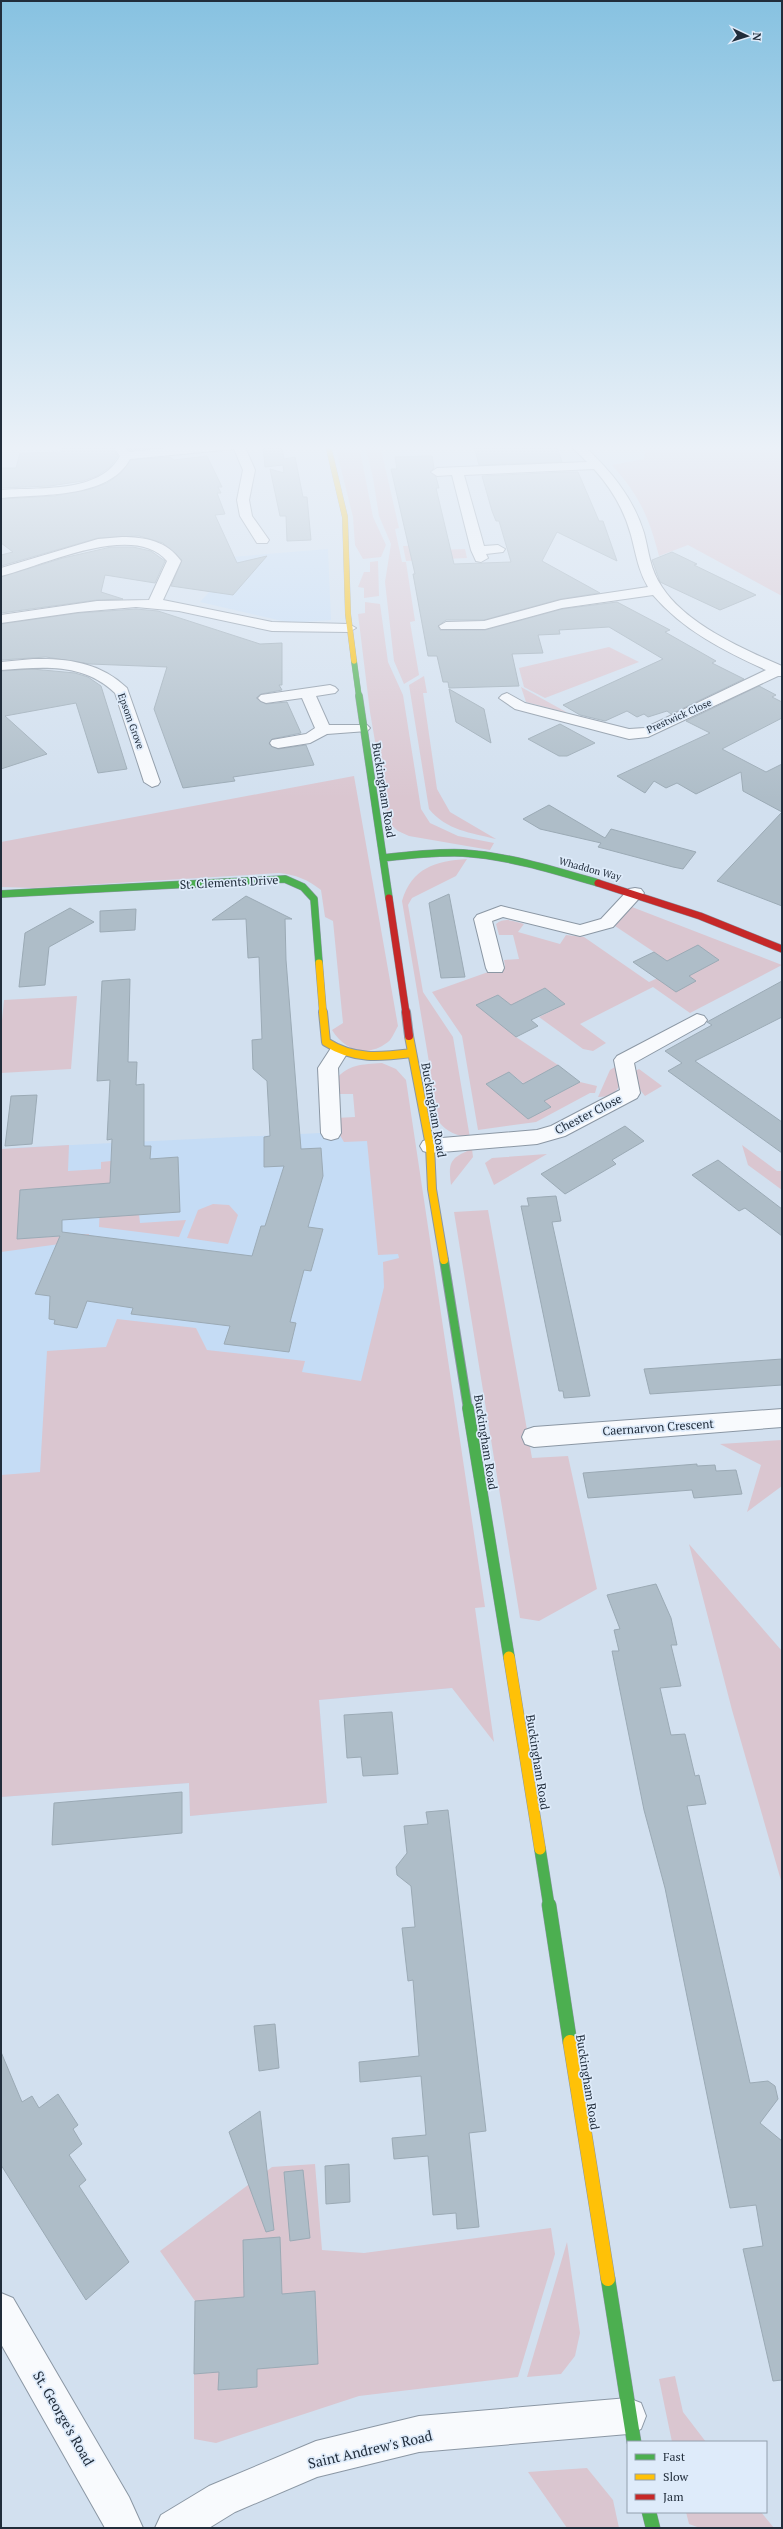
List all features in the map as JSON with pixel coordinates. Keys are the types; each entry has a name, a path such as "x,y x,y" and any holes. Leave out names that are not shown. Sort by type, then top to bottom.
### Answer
{"main road":[{"name":"Buckingham Road","path":"347,563 348,621 362,728 412,1053 430,1146 432,1189 502,1611 631,2429"},
{"name":"Whaddon Way","path":"383,858 443,853 474,854 526,863 635,893 716,920 782,949"},
{"name":"St. Clements Drive","path":"1,894 279,878 297,882 308,889 314,899 326,1042 338,1052"},
{"path":"338,1052 355,1058 412,1053"},
{"path":"649,2513 653,2528"}],"street":[{"path":"1,572 32,563"},
{"path":"154,604 173,563"},
{"path":"644,563 647,574 656,590 684,619 722,642 780,671"},
{"path":"446,626 466,630 593,598 656,590"},
{"path":"1,619 91,606 154,604 216,613 246,622 274,627 348,621"},
{"name":"Epsom Grove","path":"1,666 49,663 73,666 94,671 112,680 122,691 152,782"},
{"name":"Prestwick Close","path":"508,698 520,706 629,734 648,732 780,671"},
{"path":"266,698 330,690"},
{"path":"307,693 323,730"},
{"path":"278,743 310,738 323,730 362,728"},
{"path":"495,968 483,919 501,911 580,931 607,923 635,893"},
{"name":"Chester Close","path":"430,1146 537,1137 558,1131 630,1093 624,1060 696,1020"},
{"path":"331,1133 328,1068 338,1052"},
{"name":"Caernarvon Crescent","path":"534,1437 782,1418"},
{"name":"St. George's Road","path":"1,2310 116,2510 124,2528"},
{"name":"Saint Andrew's Road","path":"174,2528 222,2499 316,2459 418,2434 631,2429"}],"shaded area":[{"path":"221,563 329,563 331,620 291,623 200,602 225,575"},
{"path":"370,563 378,563 379,596 364,598 364,588 358,587 364,572 370,572"},
{"path":"388,563 406,563 415,621 410,622 419,675 404,684 394,661 385,582"},
{"path":"721,563 782,563 782,596"},
{"path":"365,602 380,604 388,662 403,695 421,809 430,823 458,836 494,843 490,850 409,836 398,831 389,823 370,712 358,614 365,613"},
{"path":"609,647 639,662 545,698 524,687 519,668"},
{"path":"424,676 427,693 423,693 437,789 450,812 496,839 460,830 451,826 443,822 429,809 409,685"},
{"path":"521,687 568,713 526,702"},
{"path":"354,776 398,1026 388,1042 372,1050 364,1051 350,1047 343,1043 332,1030 343,1023 333,921 325,917 321,890 301,878 279,873 34,888 1,887 1,842"},
{"path":"467,859 456,876 412,898 408,905 423,992 453,1037 470,1138 453,1133 439,1122 402,901 406,890 412,881 426,868 435,864"},
{"path":"632,907 782,965 690,1013 653,987 580,1024 606,1043 593,1051 583,1049 539,1017 565,1004 545,988 519,1001 515,1008 498,995 477,1005 516,1037 558,1065 532,1079 528,1087 509,1072 487,1084 528,1119 551,1107 534,1093 542,1088 554,1096 580,1082 597,1086 595,1093 590,1093 536,1122 478,1130 462,1036 432,992 505,966 504,960 519,959 513,935 499,935 496,924 506,920 524,924 518,932 560,944 566,935 584,937 649,982 678,969 696,972 719,960 698,945 672,964 615,926"},
{"path":"77,996 71,1069 1,1073 1,1030 4,1000"},
{"path":"382,1063 396,1069 406,1080 485,1607 475,1608 494,1742 452,1688 319,1700 327,1803 190,1816 189,1783 1,1797 1,1475 40,1472 47,1351 106,1347 117,1319 196,1328 207,1350 305,1361 302,1372 361,1381 384,1287 383,1262 399,1258 398,1254 378,1255 367,1141 344,1142 338,1132 336,1118 355,1117 353,1094 335,1094 335,1080 346,1070 356,1066"},
{"path":"615,1067 620,1084 612,1094 598,1097 610,1070"},
{"path":"639,1069 662,1086 645,1096 636,1085 633,1072"},
{"path":"382,1130 416,1389 452,1688 319,1700 327,1803 190,1816 189,1783 1,1797 1,1246 10,1148"},
{"path":"69,1145 68,1171 101,1169 101,1162 111,1161 110,1193 91,1185 21,1190 17,1239 89,1234 89,1240 1,1252 1,1149"},
{"path":"742,1145 777,1171 782,1171 782,1190 748,1165"},
{"path":"472,1149 473,1157 451,1185 450,1171 452,1162 459,1155"},
{"path":"547,1154 494,1185 485,1163 492,1158"},
{"path":"100,1201 139,1215 140,1223 186,1220 179,1237 99,1227"},
{"path":"213,1204 229,1205 238,1215 228,1244 187,1238 198,1210"},
{"path":"488,1210 532,1458 568,1456 597,1589 539,1621 520,1618 454,1212"},
{"path":"782,1440 782,1486 747,1512 761,1465 720,1444"},
{"path":"689,1544 782,1651 782,1884 732,1710"},
{"path":"315,2164 322,2250 364,2253 551,2228 555,2254 518,2377 359,2396 216,2443 194,2439 194,2374 219,2372 219,2390 257,2387 257,2369 318,2363 315,2292 195,2301 160,2251 272,2167"},
{"path":"567,2242 580,2333 575,2356 561,2374 527,2377"},
{"path":"675,2376 683,2412 705,2441 672,2441 659,2379"},
{"path":"587,2468 613,2500 619,2528 567,2528 528,2472"},
{"path":"686,2513 762,2513 774,2528 700,2528 689,2524"}],"building":[{"path":"1,563 11,563 1,566"},
{"path":"47,563 164,563 155,583 105,575 101,592 123,599 97,600 1,613 1,577"},
{"path":"181,563 261,563 233,595 171,586"},
{"path":"412,563 546,563 600,593 561,599 484,620 446,620 438,626 440,630 485,630 562,609 617,602 670,630 665,632 716,661 712,663 744,679 671,714 667,711 648,717 644,714 637,717 627,711 605,721 580,715 563,705 663,659 609,627 559,630 560,634 538,635 543,653 512,654 519,686 449,688 448,682 443,682 437,656 428,656 413,574 415,574"},
{"path":"653,563 695,563 697,564 694,565 756,595 720,610 660,582"},
{"path":"136,609 158,611 260,644 282,643 282,685 279,685 282,690 261,694 256,698 266,704 287,702 301,733 272,739 269,744 278,749 306,745 314,765 233,777 235,781 183,788 154,709 167,667 90,664 46,657 1,660 1,624 78,613"},
{"path":"32,669 75,673 88,677 101,686 127,769 98,773 76,703 5,716 47,754 1,769 1,671"},
{"path":"759,686 776,695 772,697 782,702 782,718 722,749 766,772 782,764 782,812 743,791 741,772 696,794 677,783 666,788 654,781 645,793 617,776 710,733 686,721"},
{"path":"449,689 484,709 491,743 456,722"},
{"path":"560,724 595,743 567,756 559,756 528,739"},
{"path":"549,805 605,838 611,829 696,852 683,869 598,847 601,843 540,829 523,819"},
{"path":"782,812 782,906 717,881"},
{"path":"449,894 465,977 441,978 429,903"},
{"path":"246,896 292,919 285,919 286,960 301,1149 321,1148 323,1176 308,1227 323,1229 311,1271 304,1270 290,1322 296,1323 289,1352 224,1344 230,1326 131,1314 133,1308 87,1301 77,1328 54,1324 55,1320 49,1319 50,1296 35,1294 60,1236 17,1239 20,1190 110,1183 112,1139 107,1140 110,1080 97,1081 102,981 130,979 128,1062 137,1062 136,1085 144,1084 144,1146 151,1146 150,1159 178,1157 180,1212 62,1220 62,1232 252,1256 261,1226 265,1226 284,1166 264,1167 264,1137 270,1136 267,1081 253,1069 252,1040 262,1039 259,957 248,958 246,919 212,920"},
{"path":"70,908 94,922 49,947 45,985 19,987 25,933"},
{"path":"136,909 135,930 100,932 100,911"},
{"path":"698,945 719,960 689,976 696,981 676,992 633,962 654,952 667,961"},
{"path":"782,981 782,1017 695,1061 782,1122 782,1153 668,1071 682,1063 665,1051 712,1025 707,1022"},
{"path":"545,988 565,1004 531,1020 538,1026 516,1037 476,1005 498,995 511,1005"},
{"path":"558,1065 580,1082 544,1101 551,1107 528,1119 486,1084 509,1072 523,1084"},
{"path":"37,1095 32,1144 5,1146 11,1096"},
{"path":"625,1126 644,1141 612,1160 616,1164 565,1194 541,1174"},
{"path":"718,1160 782,1209 782,1236 745,1208 739,1211 692,1175"},
{"path":"556,1196 561,1221 552,1222 590,1396 564,1398 563,1391 559,1391 521,1206 529,1206 527,1198"},
{"path":"782,1359 782,1385 650,1394 644,1369"},
{"path":"697,1464 697,1466 715,1465 716,1471 736,1470 742,1494 694,1498 692,1490 588,1498 583,1473"},
{"path":"656,1584 671,1618 677,1645 671,1645 681,1686 660,1688 671,1735 685,1734 695,1776 699,1775 706,1804 687,1806 750,2083 768,2081 775,2086 778,2099 760,2123 782,2141 782,2380 773,2381 743,2249 763,2246 756,2205 730,2208 665,1888 644,1810 612,1651 619,1651 614,1630 620,1629 607,1595"},
{"path":"392,1712 398,1774 363,1776 361,1757 347,1758 344,1715"},
{"path":"182,1792 182,1833 52,1845 54,1803"},
{"path":"448,1810 486,2131 469,2133 479,2227 457,2229 456,2213 433,2215 428,2156 394,2159 392,2138 426,2135 421,2076 360,2082 359,2062 419,2056 413,1980 408,1981 402,1928 415,1927 411,1886 397,1875 396,1867 407,1853 404,1826 428,1824 426,1812"},
{"path":"275,2024 279,2068 259,2071 254,2026"},
{"path":"1,2052 22,2102 32,2096 39,2108 58,2094 78,2125 73,2129 82,2144 69,2155 86,2180 79,2186 129,2262 86,2300 1,2165"},
{"path":"260,2111 274,2230 266,2232 229,2132"},
{"path":"349,2164 350,2202 326,2204 325,2166"},
{"path":"303,2170 310,2238 290,2241 284,2172"},
{"path":"280,2237 282,2294 315,2291 318,2364 257,2369 257,2387 218,2390 219,2372 194,2374 195,2301 244,2297 243,2240"}],"traffic: fast":[{"path":"354,661 389,898"},
{"path":"383,858 443,853 463,853 514,860 598,883"},
{"path":"1,894 285,879 303,887 314,899 319,963"},
{"path":"444,1260 509,1657"},
{"path":"540,1849 570,2042"},
{"path":"608,2279 634,2441"},
{"path":"649,2513 653,2528"}],"traffic: slow":[{"path":"346,563 348,614 354,661"},
{"path":"319,963 326,1042 337,1049 357,1056 377,1057 412,1053"},
{"path":"409,1036 430,1146 432,1189 444,1260"},
{"path":"509,1657 540,1849"},
{"path":"570,2042 608,2279"}],"traffic: jam":[{"path":"598,883 700,916 782,949"},
{"path":"389,898 409,1036"}]}
